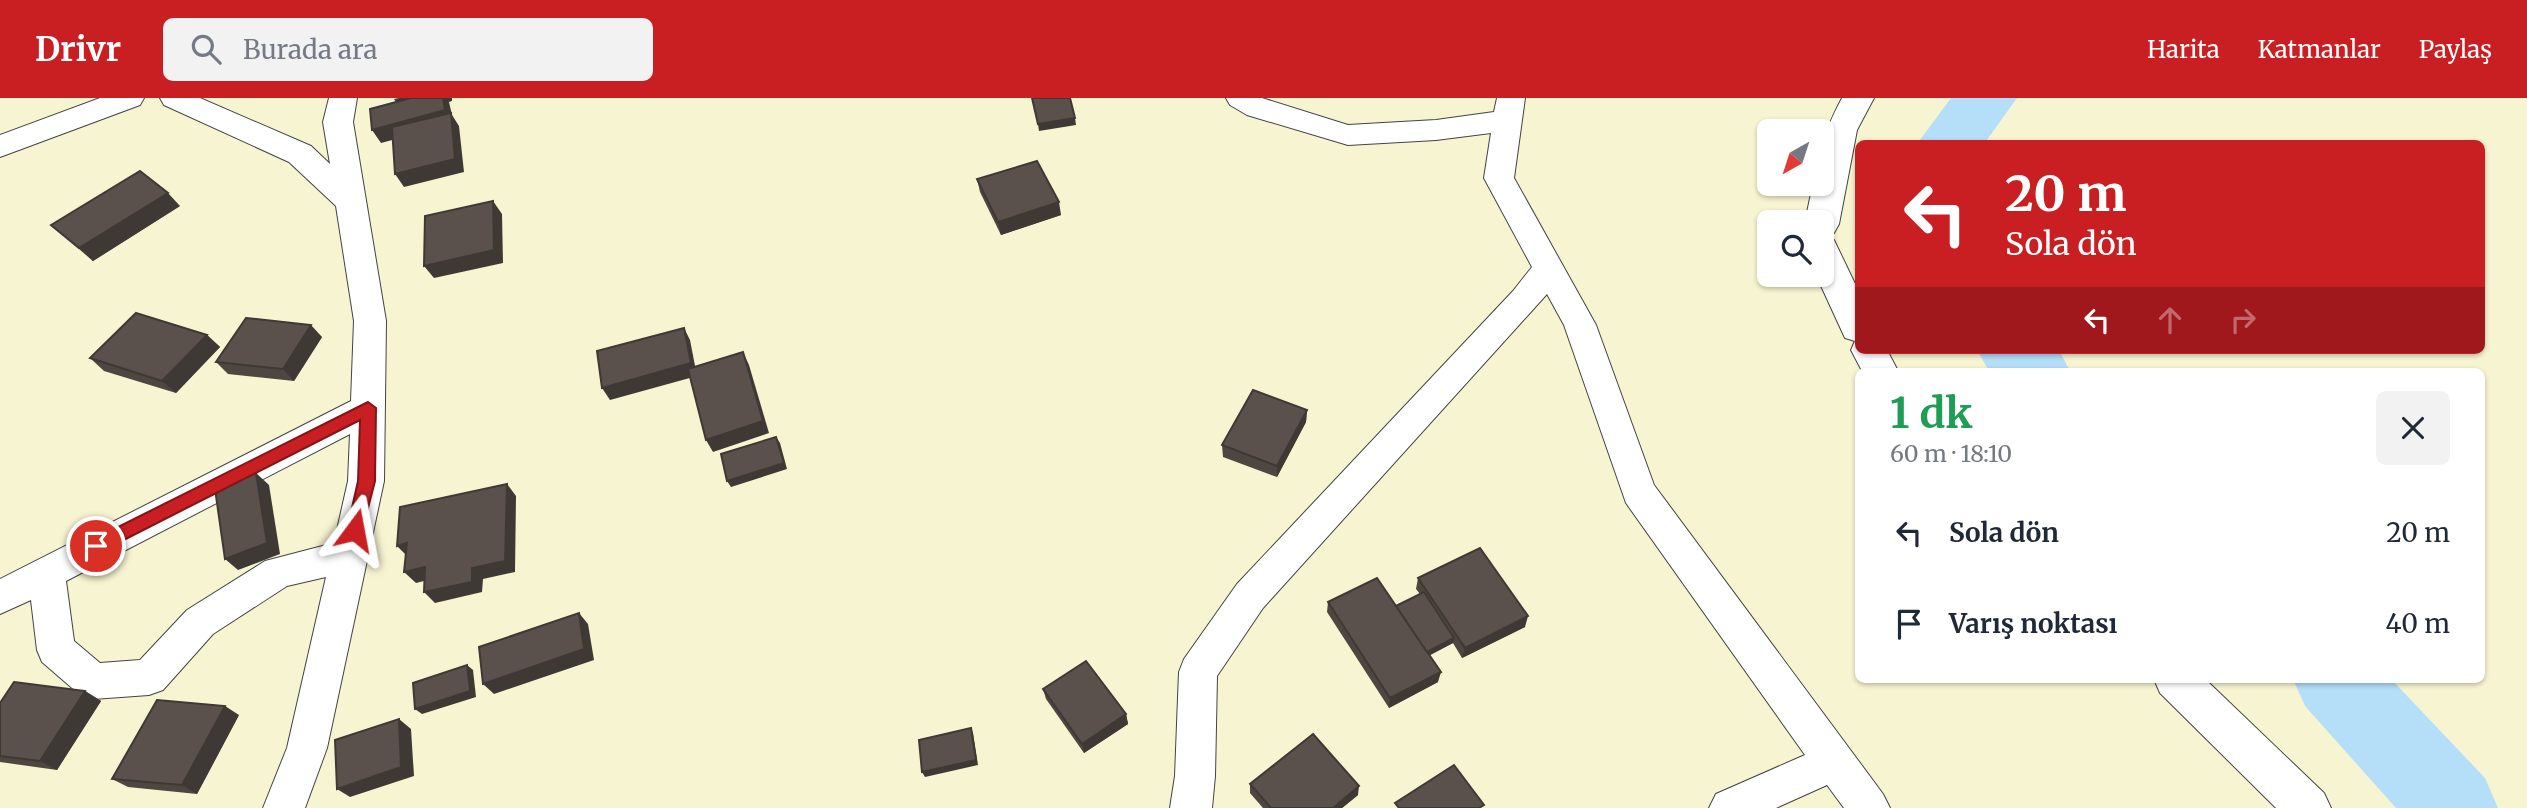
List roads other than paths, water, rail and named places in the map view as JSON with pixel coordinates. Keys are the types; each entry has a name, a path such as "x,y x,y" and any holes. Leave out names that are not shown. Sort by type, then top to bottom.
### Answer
{"street":[{"path":"0,146 130,98"},
{"path":"174,98 300,154 351,202"},
{"path":"284,808 307,748 366,481 370,321 338,122 343,98"},
{"path":"1240,98 1258,107 1348,135 1436,130 1509,109 1499,177 1580,325 1639,492 1869,808"},
{"path":"1825,210 1841,130 1858,98"},
{"path":"0,161 44,130"},
{"path":"1191,808 1195,776 1198,672 1250,596 1524,300 1549,268"},
{"path":"1834,275 1855,321"},
{"path":"0,597 46,571 368,408"},
{"path":"46,571 56,650 93,681 149,677 200,622 278,572 350,555"},
{"path":"2179,683 2308,808"},
{"path":"1730,808 1834,762"}],"waterway":[{"path":"1952,140 1986,98"},
{"path":"2017,354 2031,368"},
{"path":"2339,683 2454,808"}]}
